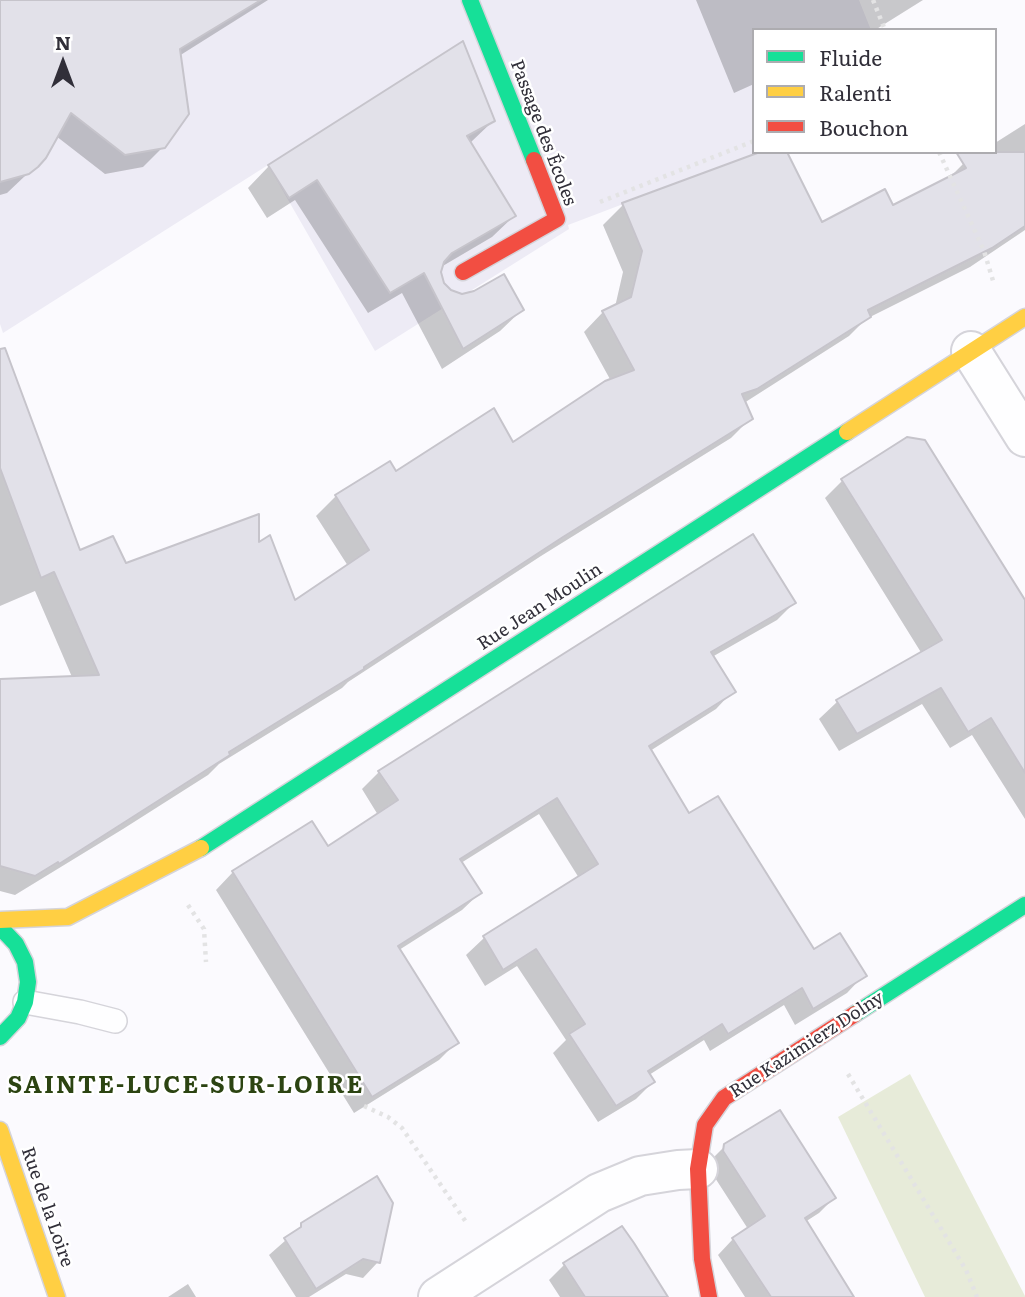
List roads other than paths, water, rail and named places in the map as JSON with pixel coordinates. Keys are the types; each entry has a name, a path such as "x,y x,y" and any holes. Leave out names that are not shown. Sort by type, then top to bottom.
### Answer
{"street":[{"name":"Passage des Écoles","path":"463,272 557,219 470,0"},
{"name":"Rue Jean Moulin","path":"0,920 68,917 216,840 1025,317"},
{"path":"971,351 1025,438"},
{"name":"Rue Kazimierz Dolny","path":"709,1297 701,1248 698,1169 705,1125 724,1098 1025,905"},
{"path":"55,939 68,917"},
{"path":"0,927 16,944 25,962 27,992"},
{"path":"1,1041 18,1018 41,960"},
{"name":"Rue de la Loire","path":"0,1130 57,1297"},
{"path":"438,1297 600,1193 640,1176 698,1169"}],"lane":[{"path":"27,992 79,1012 115,1021"}],"district":[{"name":"SAINTE-LUCE-SUR-LOIRE","path":"186,1086"}]}
